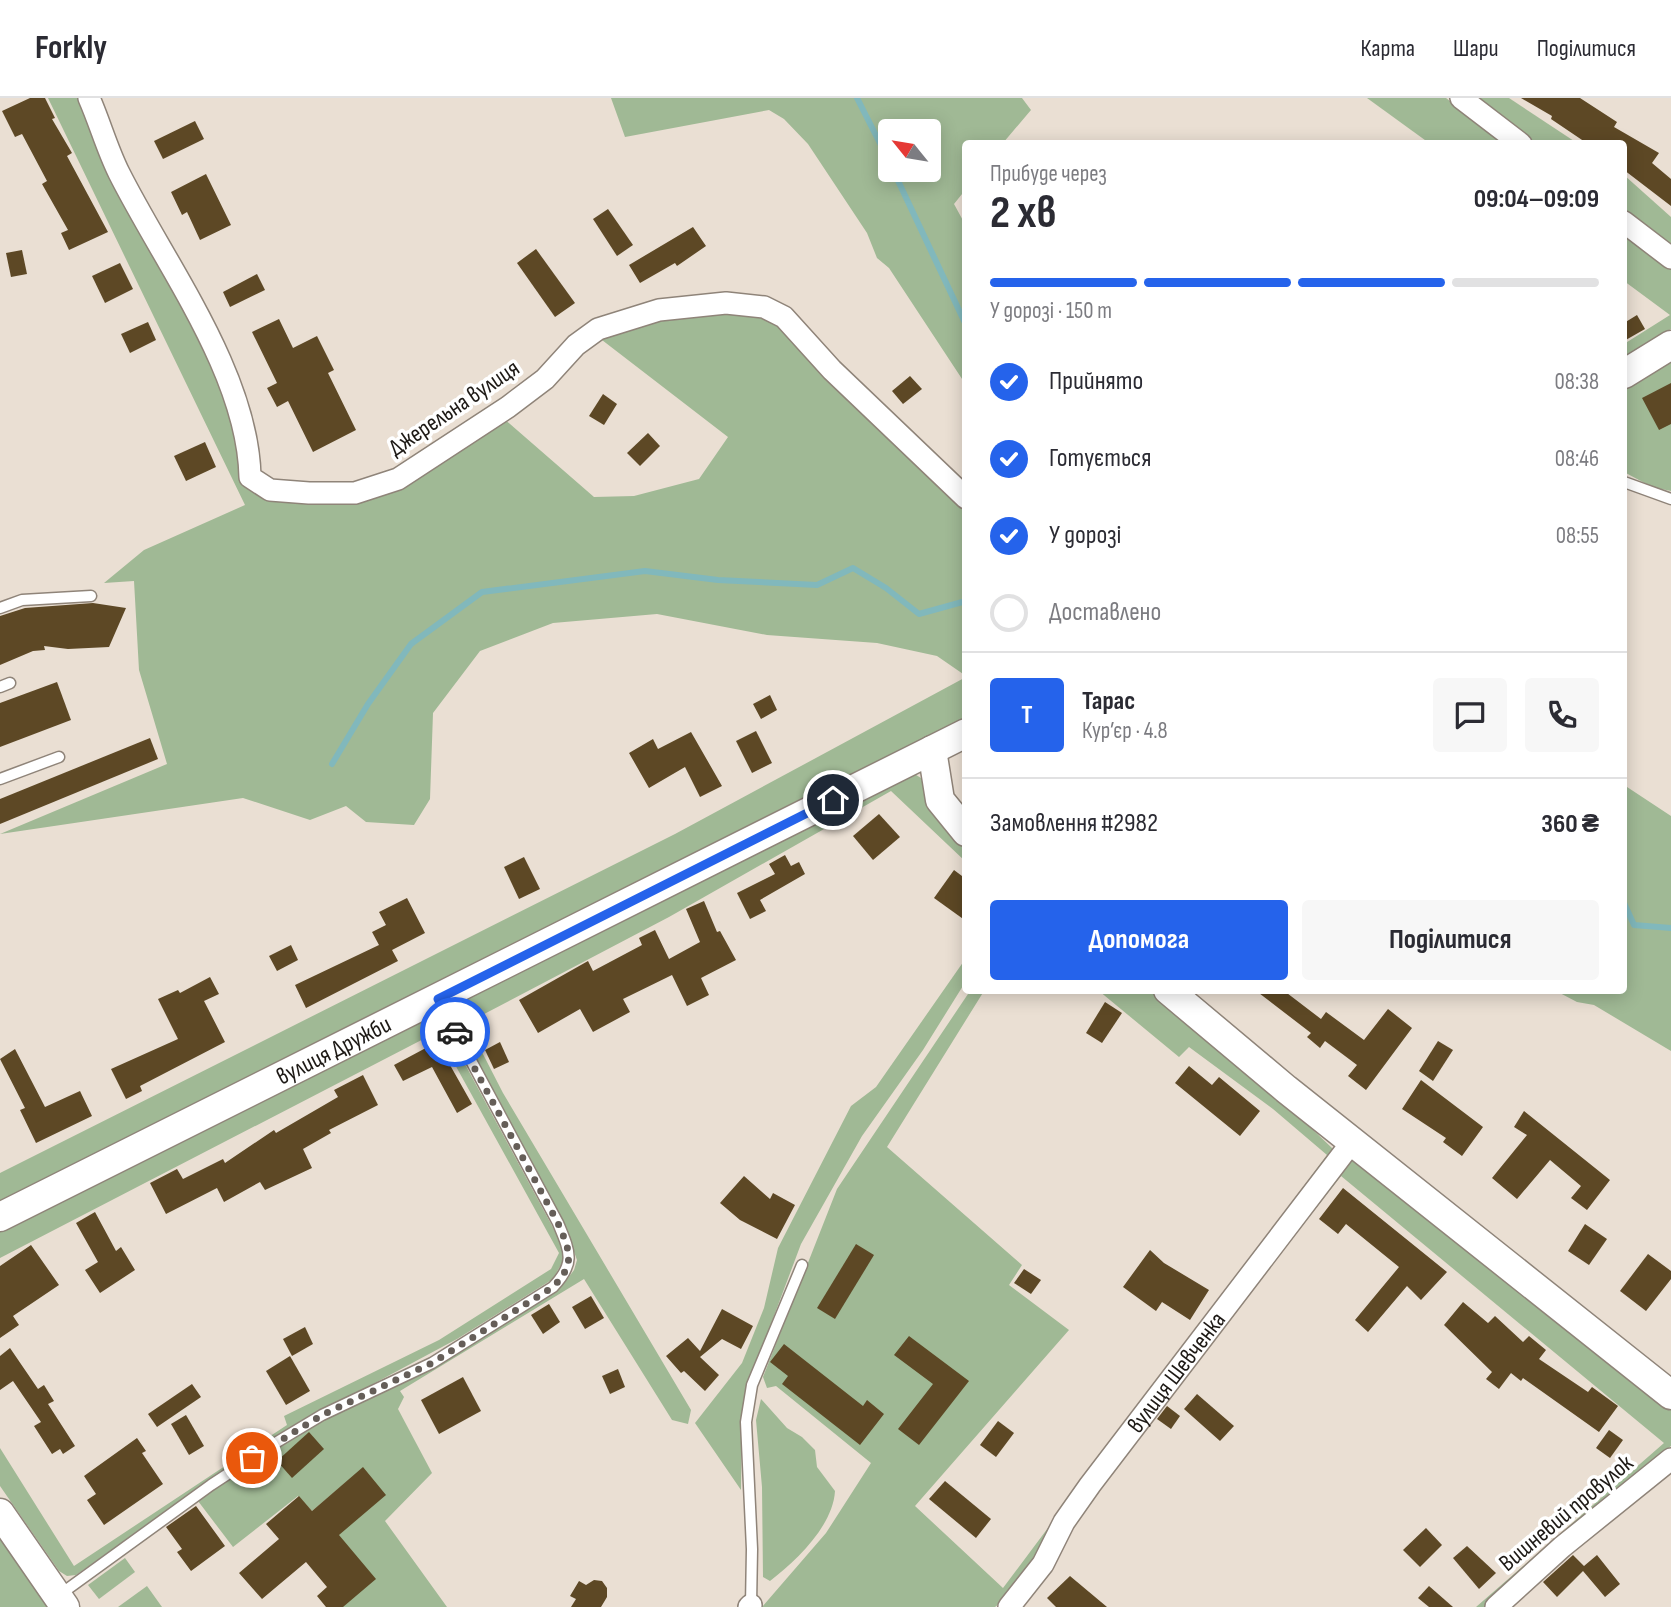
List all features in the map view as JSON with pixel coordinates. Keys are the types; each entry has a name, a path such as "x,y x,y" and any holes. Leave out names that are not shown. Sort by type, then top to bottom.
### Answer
{"street":[{"name":"Джерельна вулиця","path":"89,98 118,171 190,299 217,359 233,395 250,477 263,487 283,492 355,493 398,479 508,407 545,379 576,345 598,329 659,310 726,303 764,307 784,317 832,370 962,494"},
{"path":"1461,98 1516,140"},
{"path":"1627,224 1671,258"},
{"path":"1627,372 1671,345"},
{"name":"вулиця Дружби","path":"0,1217 962,735"},
{"path":"932,750 940,800 962,827"},
{"path":"1173,994 1352,1142 1671,1395"},
{"name":"вулиця Шевченка","path":"1009,1607 1043,1564 1064,1522 1090,1485 1352,1142"},
{"name":"Вишневий провулок","path":"1496,1607 1562,1547 1671,1459"},
{"path":"0,1513 62,1602"}],"lane":[{"path":"1627,483 1671,499"},
{"path":"0,608 22,600 91,596"},
{"path":"0,779 59,757"},
{"path":"62,1602 211,1485 272,1445 322,1415 432,1363 553,1287 566,1273 568,1253 558,1223 438,999"},
{"path":"750,1606 752,1549 746,1422 752,1385 802,1265"}],"green space":[{"path":"48,98 82,98 190,311 228,397 245,478 336,498 503,418 594,497 634,496 699,479 728,437 602,340 630,326 669,315 720,311 775,316 962,503 962,673 937,656 877,643 767,635 657,614 553,623 480,651 433,713 430,799 414,825 366,822 346,806 310,820 243,798 0,834 167,764 139,670 134,581 104,583 144,550 245,505"},
{"path":"611,98 1022,98 1031,110 1006,140 962,140 962,194 954,204 962,219 962,379 889,268 877,258 867,233 808,144 784,119 769,110 625,137"},
{"path":"1367,98 1446,98 1500,140 1425,140"},
{"path":"1471,98 1509,98 1572,140 1528,140"},
{"path":"1627,178 1671,217 1671,245 1627,213"},
{"path":"1627,237 1671,269 1671,329 1627,355 1627,342 1670,315 1627,283"},
{"path":"1671,355 1671,491 1652,487 1627,474 1627,381"},
{"path":"962,679 962,722 0,1207 0,1173 675,834"},
{"path":"913,773 921,778 929,803 962,840 962,858 891,791 669,917 467,1023 503,1093 691,1410 688,1424 672,1420 584,1279 400,1391 404,1397 398,1409 432,1473 385,1521 447,1607 343,1607 339,1535 363,1468 312,1511 298,1496 233,1547 198,1501 311,1424 480,1338 562,1286 574,1270 577,1260 569,1238 447,1008"},
{"path":"1627,787 1671,816 1671,1051 1594,1005 1577,1002 1562,994 1627,994"},
{"path":"962,964 962,987 923,1050 862,1136 801,1244 757,1361 742,1414 741,1490 695,1423 742,1363 764,1308 778,1248 851,1106 876,1087"},
{"path":"968,994 982,994 887,1147 1022,1265 1009,1285 1069,1330 915,1506 1003,1588 1327,1155 1273,1109 1189,1047 1179,1057 1103,994 1153,994 1187,1017 1332,1148 1332,1157 1019,1589 995,1607 762,1607 826,1533 871,1463 776,1386 767,1388 763,1377 837,1189"},
{"path":"438,1014 564,1248 563,1261 553,1279 457,1339 276,1436 76,1575 67,1576 59,1571 0,1486 0,1448 74,1566 287,1425 284,1416 439,1340 551,1269 559,1253 437,1032 0,1258 0,1231"},
{"path":"1352,1161 1361,1164 1671,1408 1671,1446 1561,1537 1486,1607 1476,1607 1664,1443 1341,1176 1227,1322 1345,1163"},
{"path":"761,1399 787,1428 802,1437 815,1450 817,1467 835,1491 828,1517 820,1530 801,1553 770,1581 763,1577 762,1487 756,1420"},
{"path":"0,1534 52,1607 0,1607"},
{"path":"125,1558 135,1572 99,1599 88,1585"},
{"path":"147,1586 162,1607 118,1607"}],"building":[{"path":"30,98 45,98 55,118 52,119 72,153 67,156 108,232 69,250 61,233 68,230 42,184 47,181 22,134 15,137 2,111"},
{"path":"1521,98 1580,98 1617,122 1614,127 1659,153 1652,163 1671,179 1671,206 1627,172 1627,140 1582,140 1551,119 1552,116"},
{"path":"195,121 204,139 163,159 154,141"},
{"path":"206,174 231,225 200,240 187,212 182,215 171,192"},
{"path":"608,209 633,245 617,256 593,219"},
{"path":"693,227 706,246 677,266 675,263 640,283 629,265"},
{"path":"536,249 575,303 555,317 517,263"},
{"path":"22,250 27,274 11,277 6,253"},
{"path":"120,263 133,289 105,303 92,276"},
{"path":"257,274 265,290 230,307 223,292"},
{"path":"1637,315 1645,329 1627,339 1627,321"},
{"path":"279,319 293,348 317,336 334,370 328,373 356,430 313,452 288,401 277,407 267,388 277,383 252,332"},
{"path":"148,322 156,340 130,353 121,334"},
{"path":"910,376 922,389 903,404 892,391"},
{"path":"1671,383 1671,424 1659,430 1642,398"},
{"path":"603,394 617,404 604,425 589,416"},
{"path":"648,433 660,446 640,466 627,453"},
{"path":"205,442 216,467 186,481 174,456"},
{"path":"93,603 126,608 109,647 68,649 44,646 45,650 33,651 0,665 0,616 25,608"},
{"path":"57,682 71,720 0,747 0,703"},
{"path":"770,695 777,710 761,719 753,704"},
{"path":"756,731 772,763 752,773 736,741"},
{"path":"691,732 722,786 700,797 685,767 649,788 629,753 653,739 658,749"},
{"path":"150,738 158,759 0,824 0,799"},
{"path":"879,814 900,837 873,860 853,836"},
{"path":"785,855 791,866 799,862 805,874 760,900 766,911 750,919 737,893 775,874 769,864"},
{"path":"524,857 540,889 519,899 504,867"},
{"path":"954,870 962,876 962,918 934,898"},
{"path":"407,898 425,933 392,950 398,961 306,1008 295,985 379,945 372,932 386,925 379,912"},
{"path":"704,901 717,932 720,931 736,960 701,978 709,995 687,1006 672,975 623,999 630,1012 593,1032 580,1009 538,1033 519,1000 588,961 593,971 642,945 639,938 655,930 669,959 700,942 686,909"},
{"path":"291,945 298,960 277,971 269,956"},
{"path":"210,977 219,994 204,1001 225,1042 140,1086 142,1091 126,1099 111,1069 178,1039 158,999 178,990 180,993"},
{"path":"1260,994 1288,994 1321,1019 1326,1012 1364,1040 1388,1009 1412,1028 1366,1090 1348,1076 1357,1065 1325,1041 1320,1048 1307,1037 1311,1033"},
{"path":"1105,1002 1122,1013 1102,1043 1086,1033"},
{"path":"1438,1041 1453,1050 1433,1081 1419,1071"},
{"path":"437,1042 472,1104 457,1113 432,1067 403,1081 394,1065"},
{"path":"500,1042 509,1062 494,1069 485,1050"},
{"path":"15,1049 45,1107 80,1091 92,1116 36,1143 20,1110 25,1108 0,1059"},
{"path":"1189,1066 1212,1085 1219,1077 1260,1111 1240,1136 1175,1083"},
{"path":"363,1075 378,1105 329,1130 331,1133 303,1149 312,1168 265,1190 260,1182 224,1202 217,1188 166,1214 150,1183 177,1169 183,1179 223,1159 225,1163 274,1130 276,1133 338,1097 334,1090"},
{"path":"1421,1080 1483,1127 1462,1156 1443,1142 1446,1138 1402,1109"},
{"path":"1524,1111 1610,1180 1587,1210 1571,1198 1581,1186 1550,1160 1517,1199 1492,1178 1527,1135 1514,1127"},
{"path":"744,1176 770,1199 773,1193 795,1205 777,1239 740,1220 720,1203"},
{"path":"1343,1188 1447,1272 1421,1300 1407,1286 1368,1332 1355,1320 1399,1267 1346,1224 1338,1234 1319,1219"},
{"path":"95,1212 116,1251 121,1247 135,1270 100,1293 85,1270 98,1262 76,1223"},
{"path":"1585,1224 1607,1239 1589,1265 1568,1251"},
{"path":"856,1244 874,1255 835,1319 817,1308"},
{"path":"31,1245 59,1285 13,1316 19,1325 0,1338 0,1266"},
{"path":"1150,1250 1164,1263 1209,1290 1190,1320 1162,1302 1156,1311 1123,1287"},
{"path":"1648,1254 1671,1271 1671,1279 1646,1311 1620,1291"},
{"path":"1024,1269 1041,1280 1031,1294 1014,1283"},
{"path":"591,1296 604,1318 585,1329 572,1307"},
{"path":"1463,1302 1488,1323 1495,1316 1523,1342 1529,1336 1546,1350 1539,1359 1588,1392 1592,1387 1618,1406 1599,1432 1523,1378 1521,1381 1511,1373 1499,1389 1486,1379 1492,1372 1444,1325"},
{"path":"549,1304 560,1322 543,1334 531,1315"},
{"path":"722,1309 753,1326 741,1349 722,1339 700,1357 719,1375 705,1391 684,1371 681,1373 666,1356 688,1338 700,1351"},
{"path":"305,1327 313,1344 292,1356 283,1339"},
{"path":"909,1336 969,1381 919,1445 898,1429 933,1384 894,1355"},
{"path":"784,1344 863,1406 867,1400 884,1414 860,1445 782,1384 788,1376 770,1362"},
{"path":"10,1348 38,1389 44,1385 54,1401 48,1404 75,1446 63,1454 60,1449 52,1454 34,1426 41,1422 13,1381 0,1390 0,1356"},
{"path":"290,1356 310,1391 286,1405 266,1371"},
{"path":"618,1369 625,1387 610,1394 602,1376"},
{"path":"463,1377 481,1411 439,1434 421,1400"},
{"path":"192,1384 201,1397 157,1427 148,1414"},
{"path":"1197,1394 1234,1426 1220,1441 1184,1409"},
{"path":"1167,1406 1180,1416 1171,1429 1157,1419"},
{"path":"186,1415 204,1446 189,1455 171,1424"},
{"path":"998,1421 1014,1433 996,1457 980,1445"},
{"path":"1609,1430 1623,1440 1610,1458 1596,1448"},
{"path":"309,1432 324,1449 292,1478 277,1461"},
{"path":"137,1438 146,1451 142,1453 163,1484 104,1525 87,1500 96,1494 84,1476"},
{"path":"363,1467 386,1495 339,1535 376,1579 343,1607 326,1607 317,1596 327,1587 306,1562 262,1599 239,1573 279,1539 266,1524 299,1496 312,1511"},
{"path":"945,1481 991,1519 976,1538 929,1499"},
{"path":"196,1506 225,1546 191,1571 177,1552 182,1549 166,1527"},
{"path":"1426,1528 1442,1545 1420,1567 1403,1550"},
{"path":"1467,1546 1496,1573 1479,1589 1453,1558"},
{"path":"1573,1555 1584,1566 1597,1555 1620,1584 1605,1597 1583,1571 1557,1597 1543,1582"},
{"path":"1070,1576 1107,1607 1056,1607 1047,1598"},
{"path":"594,1580 602,1581 607,1588 607,1597 601,1607 571,1607 576,1599 570,1596 579,1581 586,1585"},
{"path":"1429,1586 1453,1607 1429,1607 1418,1598"}],"waterway":[{"path":"857,98 878,139"},
{"path":"899,182 962,317"},
{"path":"332,764 368,704 411,644 482,592 645,571 718,580 817,585 853,568 886,588 919,614 962,602"},
{"path":"1627,910 1634,925 1671,928"}],"way so far":[{"path":"252,1458 322,1415 432,1363 553,1287 566,1273 570,1262 567,1244 558,1223 455,1032"}],"route":[{"path":"455,1032 438,999 833,800"}]}
